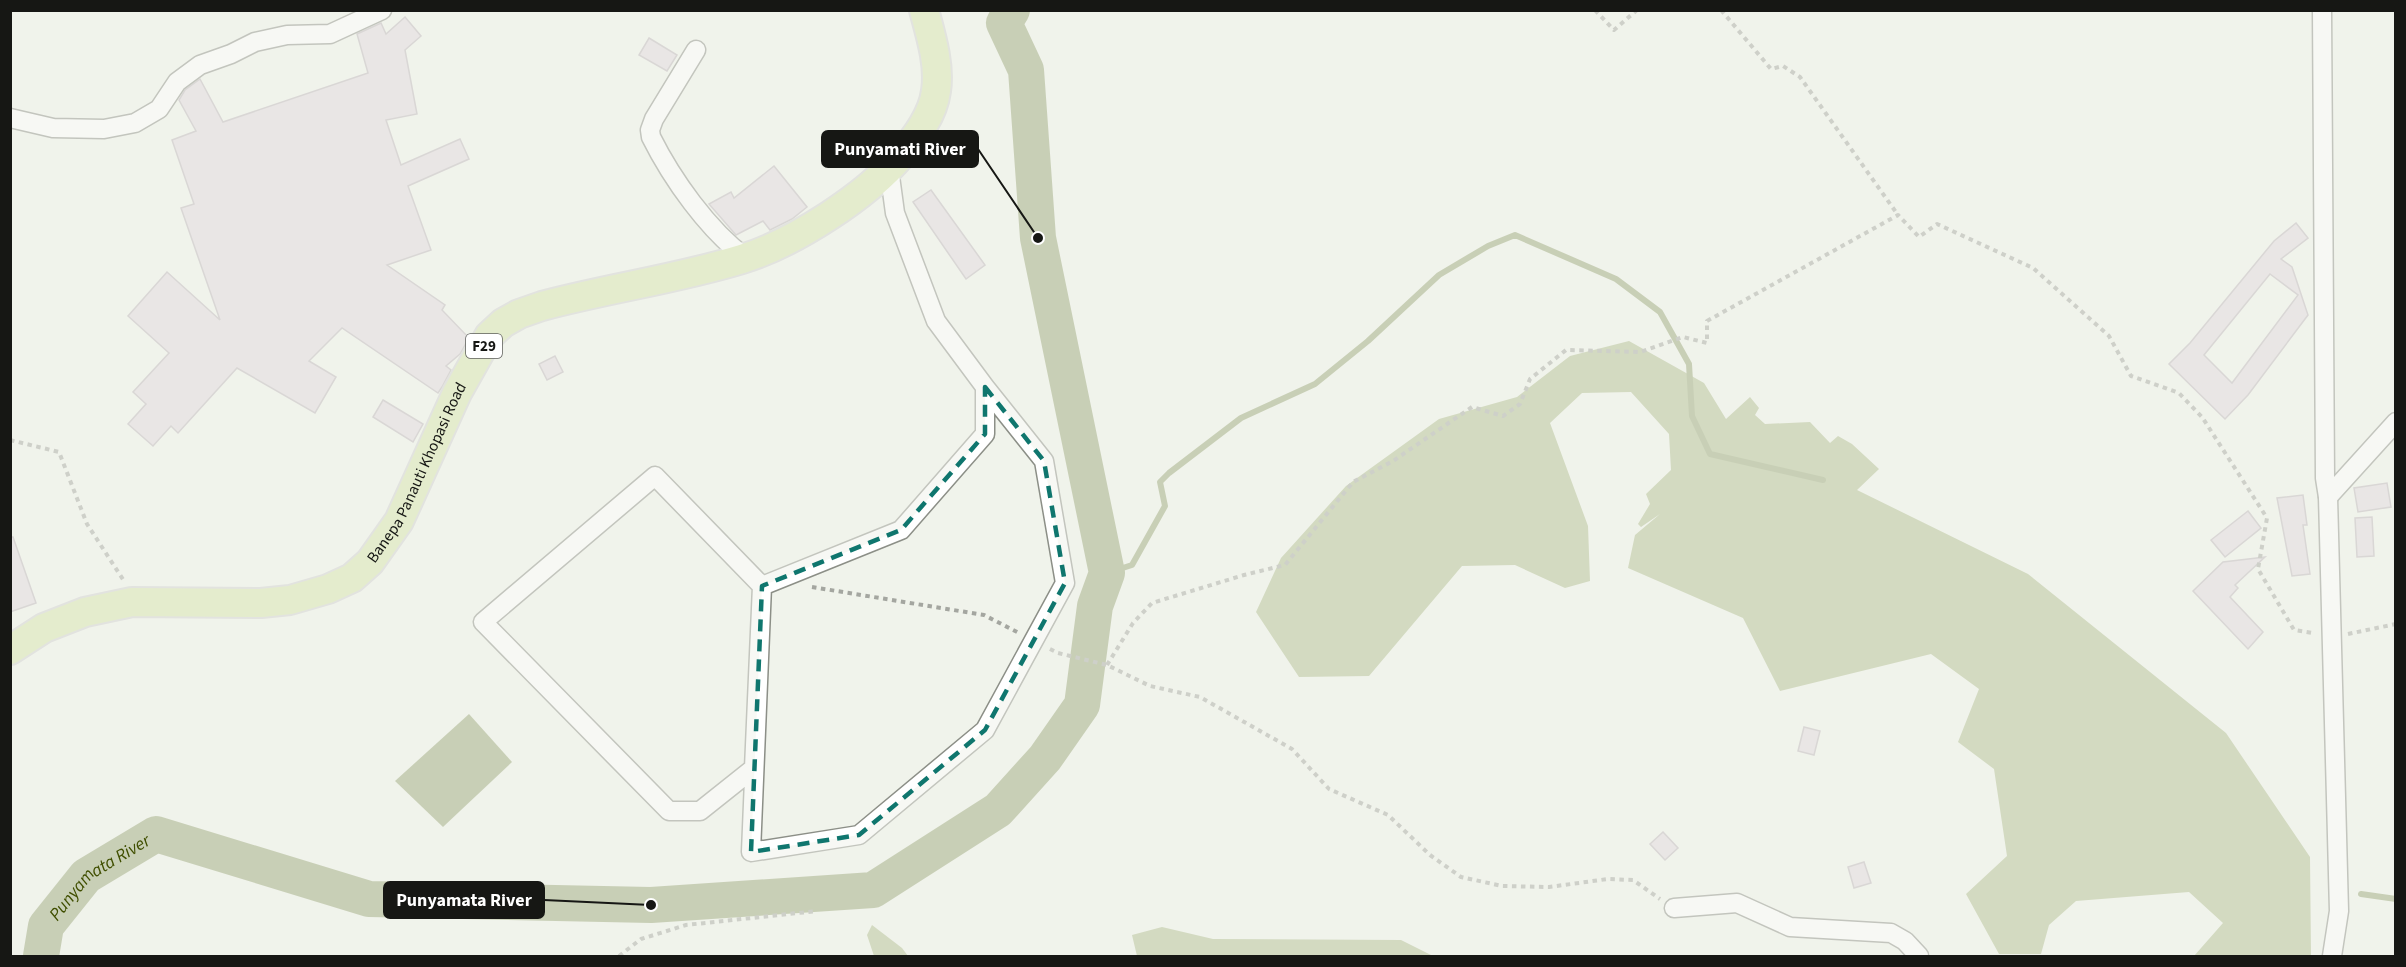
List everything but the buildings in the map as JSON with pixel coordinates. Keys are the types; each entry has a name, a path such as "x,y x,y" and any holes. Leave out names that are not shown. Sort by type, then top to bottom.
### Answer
{"main road":[{"name":"Banepa Panauti Khopasi Road","path":"10,650 44,628 85,612 132,602 261,603 290,600 328,590 352,578 370,562 399,521 457,393 489,336 503,323 542,306 746,258 790,237 844,206 890,169 918,135 936,92 934,46 924,10"}],"street":[{"path":"10,118 53,128 104,129 135,123 159,109 177,82 200,65 231,54 255,42 287,35 330,34 382,10"},
{"path":"2322,10 2325,478 2328,497 2339,910 2332,957"},
{"path":"696,50 654,119 650,130 651,137 684,190 710,224 728,245 746,258"},
{"path":"762,585 754,768 700,811 669,811 483,622 656,476 762,585 751,852 860,835 985,730 1065,583 1044,461 936,321 895,213 890,169"},
{"path":"762,585 901,530 985,434 985,387"},
{"path":"2328,497 2396,422"},
{"path":"1674,908 1737,903 1790,927 1891,933 1905,941 1919,957"}],"path":[{"path":"1595,10 1614,30 1638,10"},
{"path":"1721,10 1772,69 1783,66 1800,77 1898,215 1919,237 1937,224 2033,268 2109,336 2131,376 2179,393 2202,417 2267,518 2258,569 2294,630 2331,636 2367,632 2396,624"},
{"path":"1107,665 1133,623 1152,603 1244,574 1285,565 1353,482 1393,461 1472,407 1503,416 1521,404 1530,378 1566,350 1640,352 1683,337 1707,343 1707,321 1898,215"},
{"path":"10,440 60,452 87,524 124,581 142,602"},
{"path":"810,586 984,615 1058,653 1107,665 1150,686 1200,697 1292,749 1329,789 1388,815 1430,855 1461,877 1502,886 1550,887 1608,879 1633,880 1674,908"},
{"path":"619,957 640,939 686,925 818,911"}],"highlighted area":[{"path":"985,387 1044,461 1065,583 985,730 859,835 751,852 762,586 901,530 985,434"}],"shaded area":[{"path":"1629,341 1704,383 1726,419 1750,397 1759,408 1755,415 1765,424 1810,422 1830,443 1838,436 1852,444 1879,469 1857,490 2028,574 2226,733 2310,857 2311,956 2194,956 2223,923 2189,892 2076,901 2049,925 2041,954 1999,954 1966,894 2007,856 1994,769 1958,742 1979,689 1931,654 1780,691 1743,618 1628,568 1635,535 1660,514 1641,527 1638,524 1650,504 1646,494 1671,470 1669,434 1631,392 1582,393 1550,423 1588,526 1590,581 1565,588 1515,565 1462,566 1369,676 1299,677 1256,612 1281,558 1346,486 1439,419 1517,397 1570,356"},
{"path":"469,714 512,762 443,827 395,781"},
{"path":"872,925 902,948 908,956 874,956 867,935"},
{"path":"1162,927 1213,939 1401,940 1433,956 1137,956 1132,935"}],"waterway":[{"name":"Punyamata River","path":"41,956 46,926 86,876 156,834 369,899 651,905 873,890 998,810 1045,758 1082,705 1095,606 1107,573 1038,238 1026,70 1004,23 1012,10"},
{"path":"1107,573 1132,565 1165,506 1160,482 1169,473 1241,418 1315,384 1368,341 1439,275 1488,246 1515,235 1616,279 1660,312 1689,364 1692,416 1710,454 1823,480"},
{"path":"2361,894 2396,899"}],"place":[{"name":"Punyamati River","path":"1038,238"},
{"name":"Punyamata River","path":"651,905"}]}
